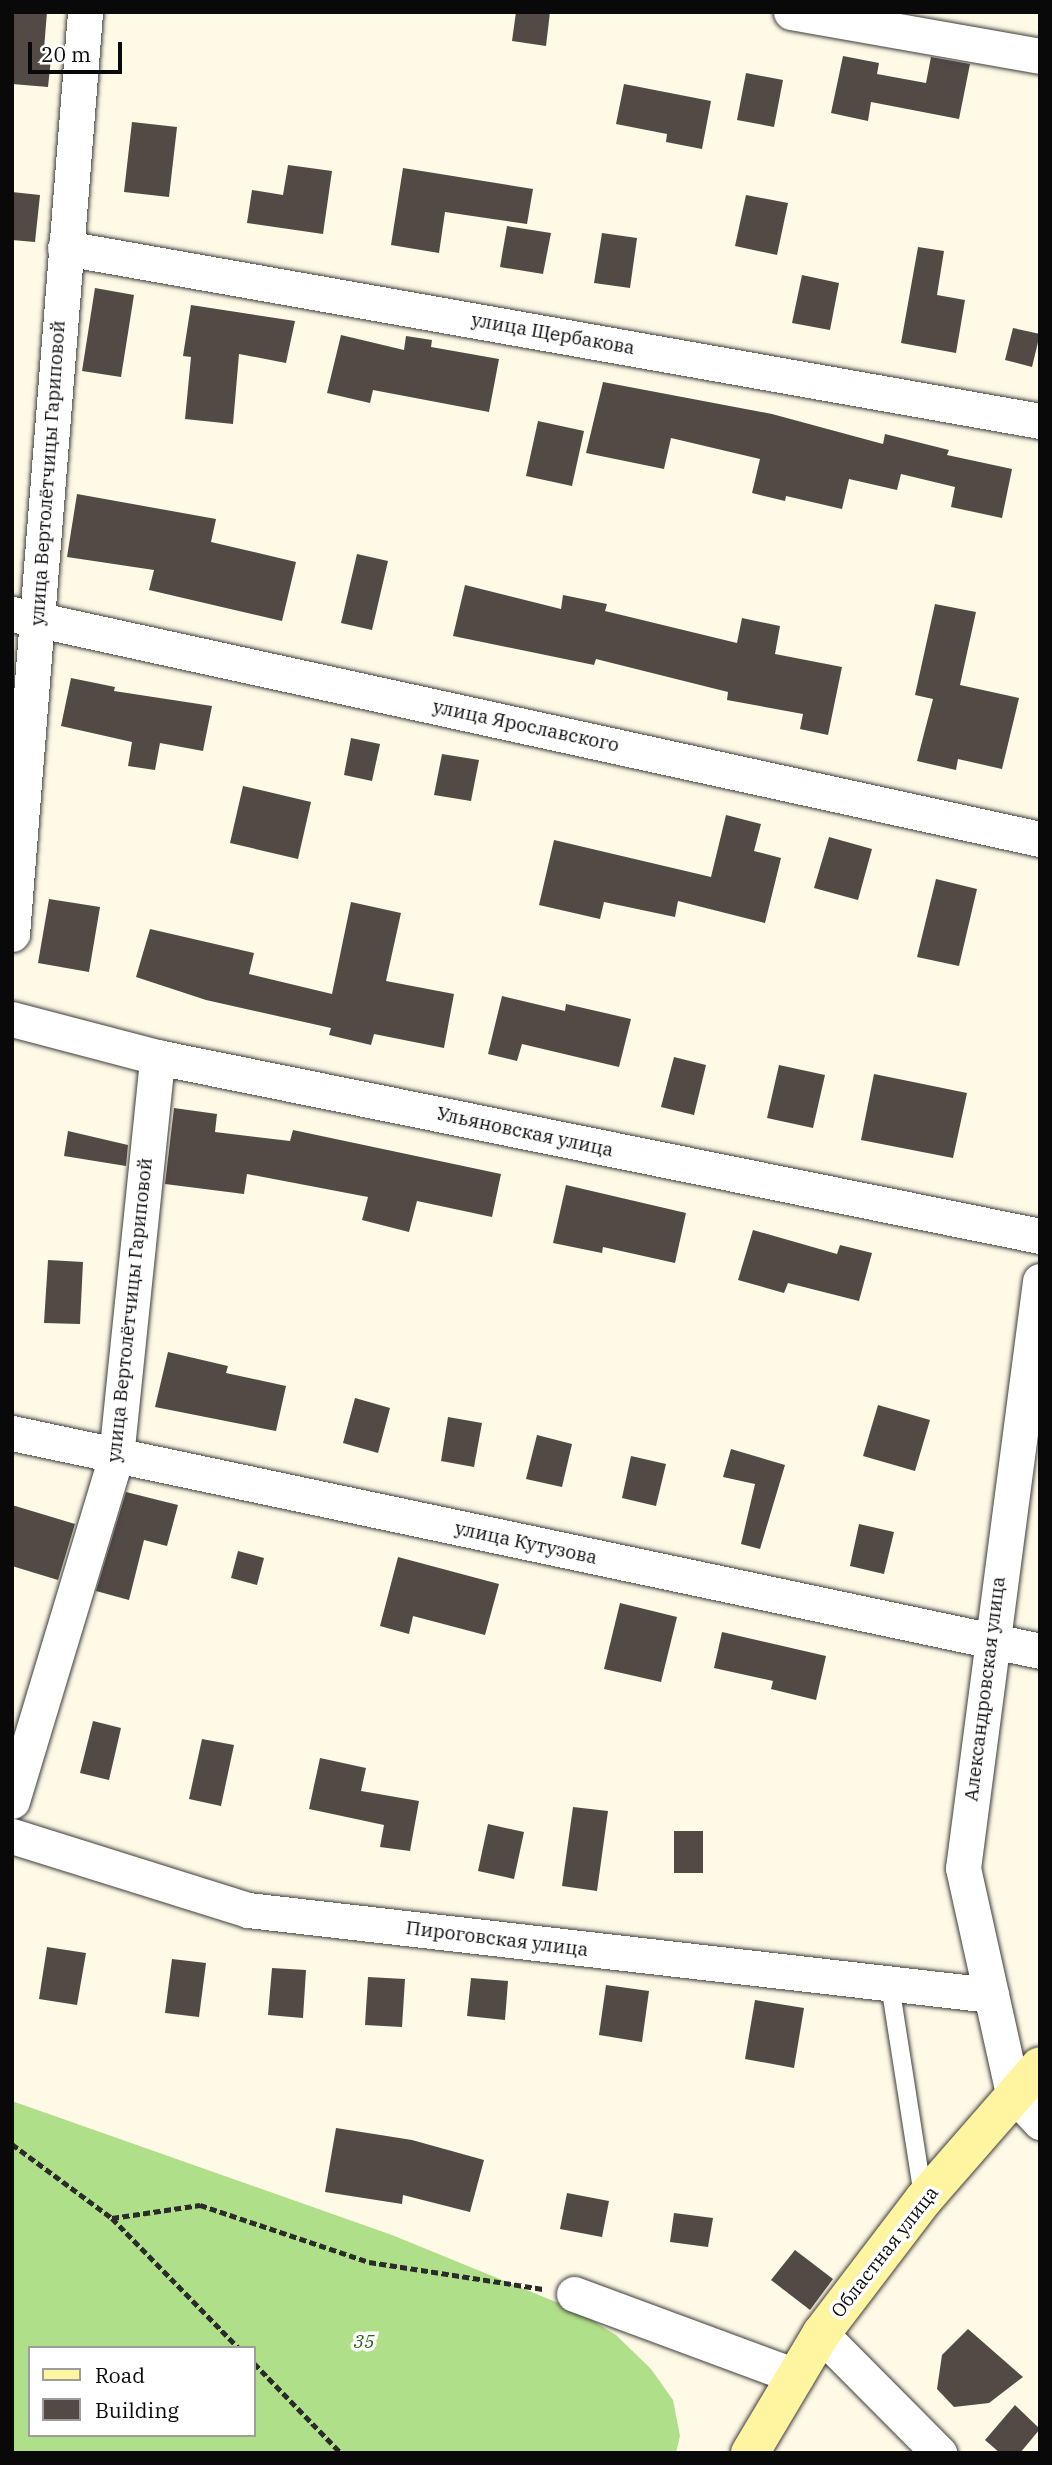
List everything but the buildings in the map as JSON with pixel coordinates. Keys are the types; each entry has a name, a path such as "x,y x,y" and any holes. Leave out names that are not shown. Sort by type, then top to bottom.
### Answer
{"main road":[{"name":"Областная улица","path":"750,2453 821,2334 924,2199 1013,2093 1040,2066"}],"street":[{"name":"улица Вертолётчицы Гариповой","path":"12,934 25,617 65,248 85,12"},
{"path":"791,12 1040,57"},
{"name":"улица Щербакова","path":"65,248 1040,421"},
{"name":"улица Ярославского","path":"25,617 1040,839"},
{"name":"Ульяновская улица","path":"12,1018 157,1057 1040,1237"},
{"name":"улица Вертолётчицы Гариповой","path":"12,1801 116,1457 157,1057"},
{"name":"Александровская улица","path":"1013,2093 963,1868 990,1641 1040,1281"},
{"name":"улица Кутузова","path":"12,1433 1040,1651"},
{"name":"Пироговская улица","path":"12,1836 248,1910 992,1995"},
{"path":"1013,2093 1040,2122"},
{"path":"573,2294 796,2376"},
{"path":"821,2334 939,2453"}],"lane":[{"path":"890,1985 924,2199"}],"path":[{"path":"12,2144 112,2218 237,2346"},
{"path":"112,2218 200,2205 369,2262 573,2294"},
{"path":"256,2365 341,2453"}],"green space":[{"name":"35","path":"12,2101 392,2235 573,2309 616,2335 651,2369 673,2400 680,2436 676,2453 12,2453"}]}
